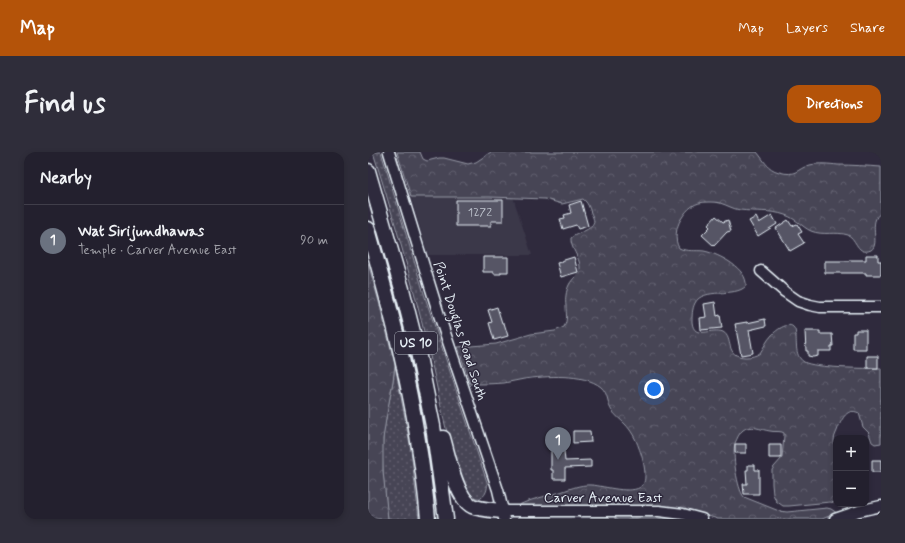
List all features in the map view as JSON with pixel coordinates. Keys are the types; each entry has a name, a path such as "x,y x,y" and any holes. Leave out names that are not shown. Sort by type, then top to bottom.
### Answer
{"highway":[{"name":"US 10","path":"368,171 402,289 418,352 433,426 446,519"},
{"name":"US 10","path":"368,229 395,327 409,387 420,448 428,519"},
{"path":"418,352 448,458 461,495 466,502 475,507 504,515"}],"street":[{"name":"Point Douglas Road South","path":"389,152 432,294 492,470 504,515"},
{"path":"761,271 795,299 810,305 820,307 881,307"},
{"path":"835,519 864,509 881,506"},
{"name":"Carver Avenue East","path":"504,515 654,511 676,513 702,519"}],"shaded area":[{"path":"512,194 532,255 428,255 410,195"},
{"path":"529,516 617,516 617,519 520,519"}],"green space":[{"path":"373,152 381,152 425,297 487,482 487,490 481,498 475,497 465,487 454,457 445,425 415,296"},
{"path":"397,152 420,152 423,159 427,161 444,158 468,164 476,162 491,152 757,152 771,169 789,174 810,165 817,164 881,167 881,213 875,221 875,243 871,250 863,251 848,235 811,231 793,219 780,213 740,210 716,202 703,202 692,206 681,219 676,234 676,241 679,248 704,251 717,255 738,268 745,280 746,286 741,290 705,295 699,298 694,305 692,315 693,328 696,331 723,332 728,338 730,347 735,354 748,357 755,356 760,353 774,333 784,326 790,325 795,330 798,355 804,362 829,367 881,368 881,443 875,444 872,442 869,433 863,427 859,413 848,413 843,418 835,435 833,435 833,502 783,506 776,501 773,494 772,470 782,458 784,433 749,427 742,431 738,436 735,443 734,455 739,487 744,497 779,511 787,512 827,508 837,513 822,519 718,519 689,510 665,506 519,505 583,485 632,490 637,489 644,483 645,473 642,456 636,441 627,426 612,411 607,396 601,387 585,379 564,377 521,379 491,384 470,384 458,347 496,344 531,334 555,331 564,327 566,319 567,290 580,269 580,263 572,245 571,238 591,227 594,222 593,218 588,205 583,199 562,204 545,199 411,197"},
{"path":"368,263 395,365 383,439 383,471 388,519 368,519"},
{"path":"395,365 411,450 419,519 388,519 383,449 384,430"},
{"path":"615,516 662,516 683,519 615,519"}],"building":[{"path":"456,200 503,200 503,221 491,221 491,226 456,226"},
{"path":"581,201 588,226 578,229 576,225 563,229 560,219 565,218 564,215 571,213 569,205"},
{"path":"772,215 777,224 758,236 749,221 756,217 759,223"},
{"path":"716,216 723,222 728,220 731,231 727,232 714,246 702,235 710,227 708,225"},
{"path":"788,220 792,226 797,224 802,232 798,234 804,243 790,251 776,228"},
{"path":"866,255 878,255 878,261 881,261 881,275 866,275 866,273 825,273 825,261 866,260"},
{"path":"483,257 508,257 508,272 494,274 494,272 483,272"},
{"path":"574,257 578,272 561,277 557,263"},
{"path":"715,302 717,316 720,315 722,328 701,330 700,318 706,317 704,304"},
{"path":"497,307 508,336 494,340 489,323 492,322 488,310"},
{"path":"765,319 766,326 749,330 753,353 741,355 735,324"},
{"path":"856,330 866,330 866,349 853,349 853,333 856,333"},
{"path":"805,331 820,331 820,334 832,334 833,346 831,346 831,351 818,351 818,356 808,356 808,351 806,351"},
{"path":"867,356 878,356 878,368 867,368"},
{"path":"573,431 590,431 591,442 573,443"},
{"path":"735,444 746,444 746,453 735,453"},
{"path":"769,445 781,445 781,458 769,458"},
{"path":"551,451 564,451 565,461 591,460 591,467 565,468 565,479 553,479 553,470 551,470"},
{"path":"872,460 881,460 881,472 872,472"},
{"path":"748,465 755,465 755,470 759,470 759,494 744,494 743,484 747,484 746,470 748,470"}],"place":[{"name":"Wat Sirijundhawas","path":"558,460"}]}
